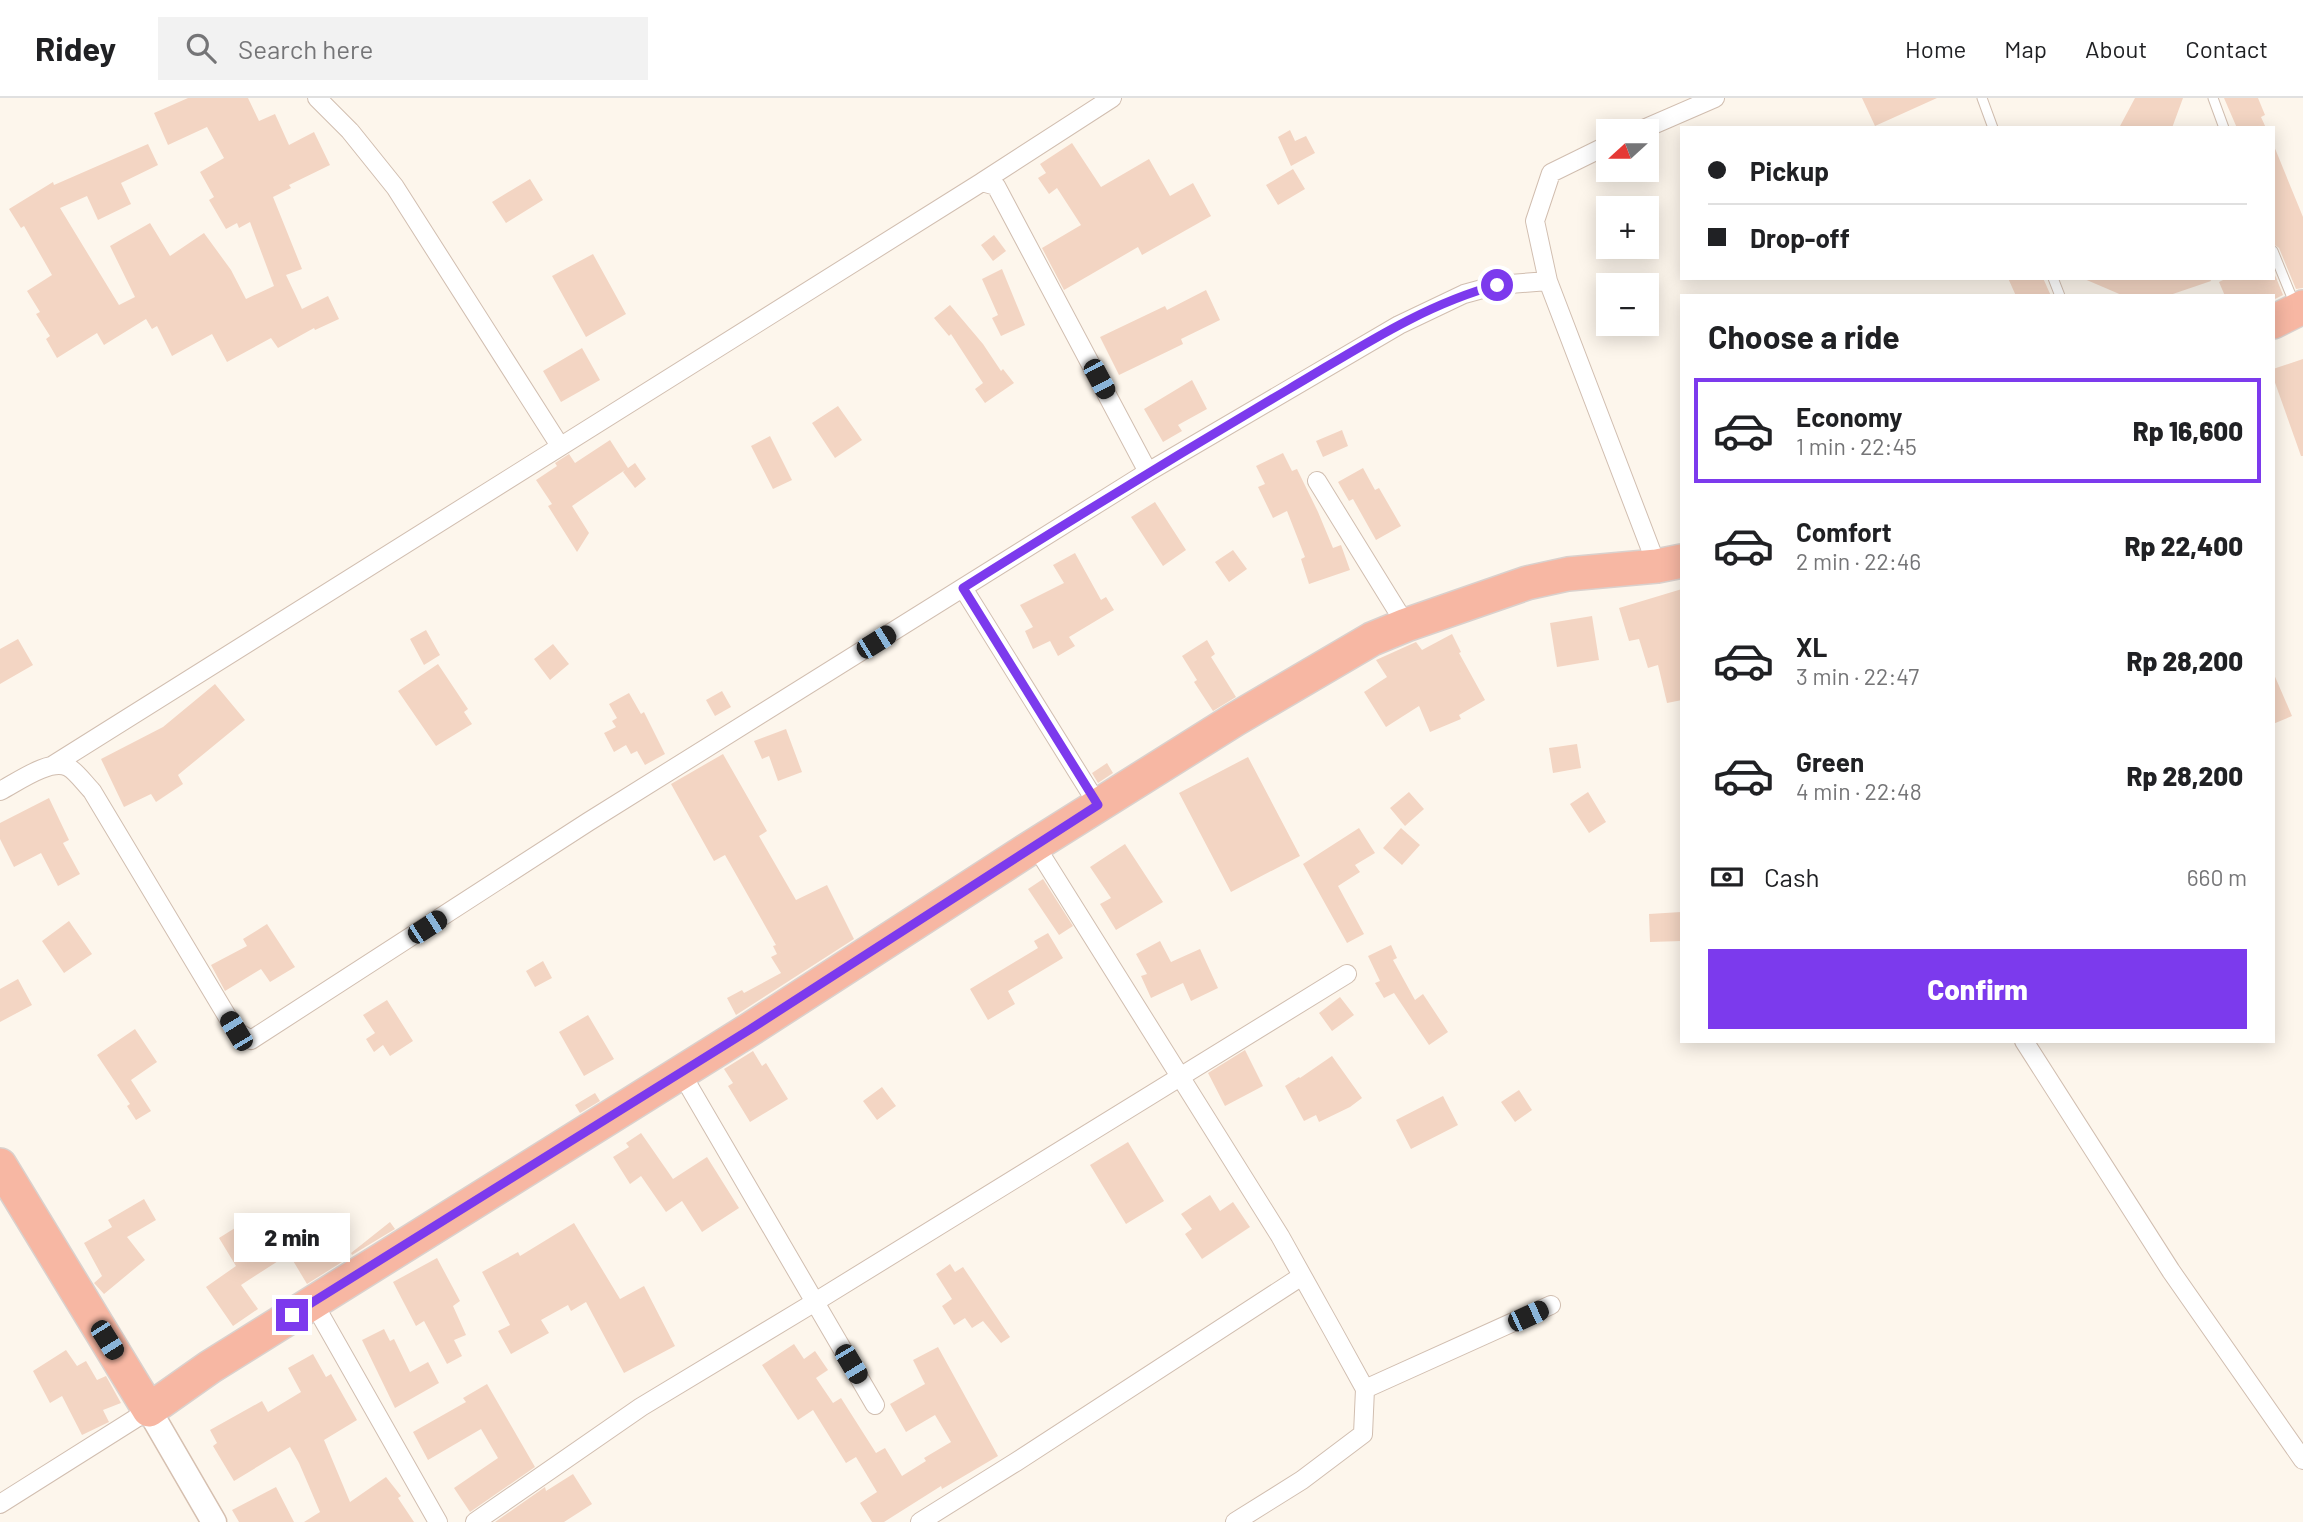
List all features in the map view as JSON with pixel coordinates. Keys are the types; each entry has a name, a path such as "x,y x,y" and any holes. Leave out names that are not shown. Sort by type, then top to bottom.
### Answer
{"highway":[{"path":"0,1165 149,1410 210,1367 749,1030 1098,805 1372,639 1527,583 1568,574 1670,563"}],"street":[{"path":"317,98 350,131 394,187 560,446"},
{"path":"0,792 33,772 53,765 1112,98"},
{"path":"1659,122 1715,98"},
{"path":"1596,151 1551,173 1535,221 1548,281 1670,563"},
{"path":"982,182 996,186 1149,472"},
{"path":"53,765 68,767 92,791 236,1031 251,1040 588,822 1149,472 1399,325 1464,294 1497,285 1548,281"},
{"path":"1317,481 1406,625"},
{"path":"963,588 1098,805"},
{"path":"1035,845 1280,1236 1365,1389 1363,1434 1302,1480 1235,1522"},
{"path":"475,1522 640,1407 1347,974"},
{"path":"2025,1043 2171,1271 2303,1460"},
{"path":"680,1072 875,1405"},
{"path":"920,1522 1302,1276"},
{"path":"313,1302 438,1522"},
{"path":"1365,1389 1551,1305"},
{"path":"0,1504 149,1410 214,1522"}],"lane":[{"path":"1982,98 1992,126"},
{"path":"2213,98 2223,126"},
{"path":"2275,258 2291,313"}],"building":[{"path":"188,98 248,98 259,121 275,114 289,145 314,132 330,165 289,185 291,188 273,197 302,269 286,275 302,309 328,296 339,319 315,330 314,328 278,348 271,338 227,362 212,334 172,356 157,326 152,329 146,319 104,345 97,333 57,358 46,339 50,336 36,314 40,312 27,291 52,275 24,226 21,228 9,209 53,182 54,185 148,144 158,165 121,183 131,204 98,220 87,196 60,208 119,305 135,297 110,246 150,223 170,256 204,233 231,270 246,299 274,286 250,222 239,228 237,223 226,229 209,200 214,197 200,172 224,158 207,127 168,145 154,113"},
{"path":"1862,98 1937,98 1875,126"},
{"path":"2135,98 2183,98 2173,126 2120,126"},
{"path":"2224,98 2258,98 2265,115 2261,117 2265,126 2236,126"},
{"path":"1290,130 1295,141 1306,136 1315,153 1291,166 1278,137"},
{"path":"1072,143 1101,187 1149,159 1170,196 1193,183 1211,216 1142,255 1138,247 1064,290 1042,248 1081,225 1057,188 1049,194 1038,178 1046,173 1040,164"},
{"path":"2275,148 2303,217 2303,288 2296,289 2279,248 2275,245"},
{"path":"1293,169 1305,189 1278,205 1266,185"},
{"path":"530,179 543,200 506,223 492,202"},
{"path":"994,235 1006,251 993,261 981,245"},
{"path":"593,254 626,314 586,337 552,276"},
{"path":"1002,269 1025,325 1001,336 992,318 998,315 982,279"},
{"path":"2275,275 2283,295 2275,299 2275,294 2224,294 2219,282 2275,280"},
{"path":"2009,280 2044,280 2050,294 2015,294"},
{"path":"2087,280 2211,281 2173,294 2119,294"},
{"path":"1206,290 1220,320 1181,339 1183,344 1119,375 1100,337 1165,306 1167,310"},
{"path":"950,305 983,344 1001,371 1003,369 1014,383 985,403 975,389 983,383 951,334 949,336 934,318"},
{"path":"582,348 600,380 561,402 543,371"},
{"path":"2303,359 2303,456 2275,383 2275,368"},
{"path":"1192,380 1207,409 1178,425 1182,431 1163,442 1144,409"},
{"path":"838,406 862,440 835,458 812,423"},
{"path":"1342,430 1348,446 1323,457 1316,441"},
{"path":"770,436 792,480 773,489 751,446"},
{"path":"610,440 628,468 635,463 646,479 635,488 623,472 625,470 572,506 589,533 577,552 548,506 552,504 536,480 569,454 575,463"},
{"path":"1283,453 1292,471 1297,469 1333,548 1341,545 1350,570 1309,584 1301,559 1305,557 1287,511 1273,518 1258,487 1265,484 1256,466"},
{"path":"1363,468 1375,490 1379,488 1401,526 1376,540 1353,499 1349,501 1338,482"},
{"path":"1155,502 1186,550 1163,566 1131,517"},
{"path":"1233,550 1247,569 1229,582 1215,562"},
{"path":"1075,553 1101,600 1106,597 1114,610 1069,637 1075,646 1058,656 1050,641 1033,649 1025,631 1033,627 1020,605 1064,583 1053,565"},
{"path":"1680,590 1680,700 1667,703 1658,665 1648,668 1639,639 1629,641 1619,608"},
{"path":"1592,616 1599,660 1557,667 1550,623"},
{"path":"426,630 440,655 424,665 410,639"},
{"path":"1452,634 1461,652 1459,653 1485,700 1459,715 1461,719 1430,732 1419,706 1386,727 1364,692 1387,677 1376,660 1416,642 1422,650"},
{"path":"18,639 33,665 0,684 0,649"},
{"path":"1207,640 1215,654 1211,657 1236,697 1213,711 1194,682 1197,680 1182,656"},
{"path":"553,644 569,664 550,680 534,659"},
{"path":"438,664 468,709 464,712 472,724 436,746 398,691"},
{"path":"2275,677 2292,716 2275,723"},
{"path":"215,684 245,720 178,775 183,784 156,802 151,794 124,807 101,759 163,727"},
{"path":"722,691 731,707 715,716 706,700"},
{"path":"629,693 641,714 644,712 665,754 645,765 637,751 631,754 626,745 614,752 604,733 616,727 612,721 617,718 609,704"},
{"path":"786,729 802,772 778,781 769,756 762,759 754,741"},
{"path":"1577,744 1581,768 1553,773 1549,748"},
{"path":"723,754 767,831 759,836 796,900 827,885 854,939 736,1015 727,998 742,990 744,993 781,973 771,957 777,954 773,946 776,945 725,855 714,861 671,784"},
{"path":"1248,757 1300,856 1231,892 1179,793"},
{"path":"1107,763 1113,773 1098,783 1092,773"},
{"path":"1409,792 1424,809 1405,826 1390,808"},
{"path":"1588,792 1606,822 1589,833 1570,804"},
{"path":"49,798 69,840 63,843 80,874 58,886 41,853 14,867 0,839 0,823"},
{"path":"1359,828 1375,853 1355,865 1360,872 1338,886 1364,934 1347,943 1303,864"},
{"path":"1401,828 1420,845 1402,865 1383,848"},
{"path":"1125,844 1163,902 1116,930 1100,904 1111,898 1090,867"},
{"path":"1043,879 1073,926 1059,935 1028,889"},
{"path":"1680,912 1680,941 1650,942 1649,914"},
{"path":"69,921 92,954 64,973 42,941"},
{"path":"267,924 295,967 270,982 261,969 225,991 211,965 247,946 243,939"},
{"path":"1048,933 1063,958 1008,991 1015,1004 988,1020 970,989 1038,948 1034,941"},
{"path":"1160,941 1171,962 1200,949 1218,988 1191,1001 1183,983 1151,998 1141,976 1147,974 1136,954"},
{"path":"1391,945 1397,958 1393,960 1415,1000 1423,994 1448,1032 1429,1045 1394,993 1384,998 1375,983 1380,981 1368,956"},
{"path":"543,961 552,978 535,987 526,971"},
{"path":"18,979 32,1005 0,1022 0,989"},
{"path":"1340,997 1354,1015 1332,1031 1319,1013"},
{"path":"387,1000 413,1041 390,1056 383,1045 374,1052 366,1039 375,1033 363,1015"},
{"path":"588,1015 614,1059 584,1076 559,1032"},
{"path":"135,1029 157,1062 131,1080 151,1111 136,1120 127,1106 130,1104 97,1055"},
{"path":"1245,1050 1263,1086 1225,1106 1208,1073"},
{"path":"753,1051 762,1066 766,1063 788,1099 750,1122 728,1086 733,1083 724,1069"},
{"path":"1332,1056 1362,1098 1319,1122 1316,1115 1304,1121 1285,1086"},
{"path":"882,1087 896,1106 877,1120 863,1101"},
{"path":"1519,1090 1532,1110 1515,1122 1501,1102"},
{"path":"595,1093 600,1101 580,1113 575,1105"},
{"path":"1443,1096 1458,1125 1411,1149 1396,1120"},
{"path":"641,1133 673,1179 707,1157 739,1208 702,1232 682,1201 666,1212 641,1176 630,1184 613,1157 629,1147 626,1143"},
{"path":"1128,1142 1164,1201 1126,1224 1090,1165"},
{"path":"1210,1195 1220,1211 1233,1202 1250,1227 1202,1259 1185,1234 1192,1229 1181,1214"},
{"path":"144,1199 156,1220 127,1237 145,1260 104,1294 94,1283 102,1276 84,1243 112,1227 108,1220"},
{"path":"269,1221 277,1234 301,1222 320,1260 341,1244 350,1257 307,1284 289,1254 241,1285 258,1309 233,1326 206,1287 236,1266 219,1238 243,1223 250,1233"},
{"path":"390,1222 395,1229 352,1255 351,1253"},
{"path":"574,1223 620,1299 644,1286 675,1346 624,1373 586,1302 571,1311 568,1305 541,1320 549,1333 511,1354 498,1331 510,1325 482,1272 518,1252 520,1256"},
{"path":"437,1258 460,1301 453,1306 466,1335 454,1340 462,1356 447,1364 424,1321 416,1326 393,1282"},
{"path":"950,1264 955,1272 963,1267 1010,1337 1001,1343 983,1321 972,1328 965,1318 954,1325 942,1306 952,1299 936,1274"},
{"path":"384,1329 390,1341 394,1339 410,1372 428,1362 439,1383 395,1408 362,1340"},
{"path":"794,1344 804,1359 815,1351 828,1370 816,1378 833,1403 841,1398 876,1453 885,1448 902,1476 926,1461 924,1458 951,1442 935,1415 906,1432 890,1404 925,1384 913,1360 938,1347 998,1456 942,1489 941,1486 884,1522 872,1522 860,1503 877,1492 856,1457 846,1463 813,1410 798,1420 762,1365"},
{"path":"66,1350 77,1366 86,1361 97,1380 106,1376 121,1403 103,1410 109,1422 82,1435 62,1396 50,1403 33,1371"},
{"path":"313,1354 326,1377 331,1374 357,1420 324,1440 350,1502 386,1477 401,1496 398,1498 414,1522 304,1522 320,1512 290,1447 234,1481 213,1446 217,1443 210,1430 262,1401 268,1412 301,1392 288,1368"},
{"path":"487,1384 535,1467 470,1512 454,1488 498,1458 481,1429 428,1460 413,1432 466,1402 463,1398"},
{"path":"573,1474 592,1504 564,1522 495,1522 545,1487 546,1491"},
{"path":"276,1487 294,1522 239,1522 232,1510"}],"route":[{"path":"292,1315 749,1030 1098,805 963,588 1149,472 1399,325 1464,294 1497,285"}]}
